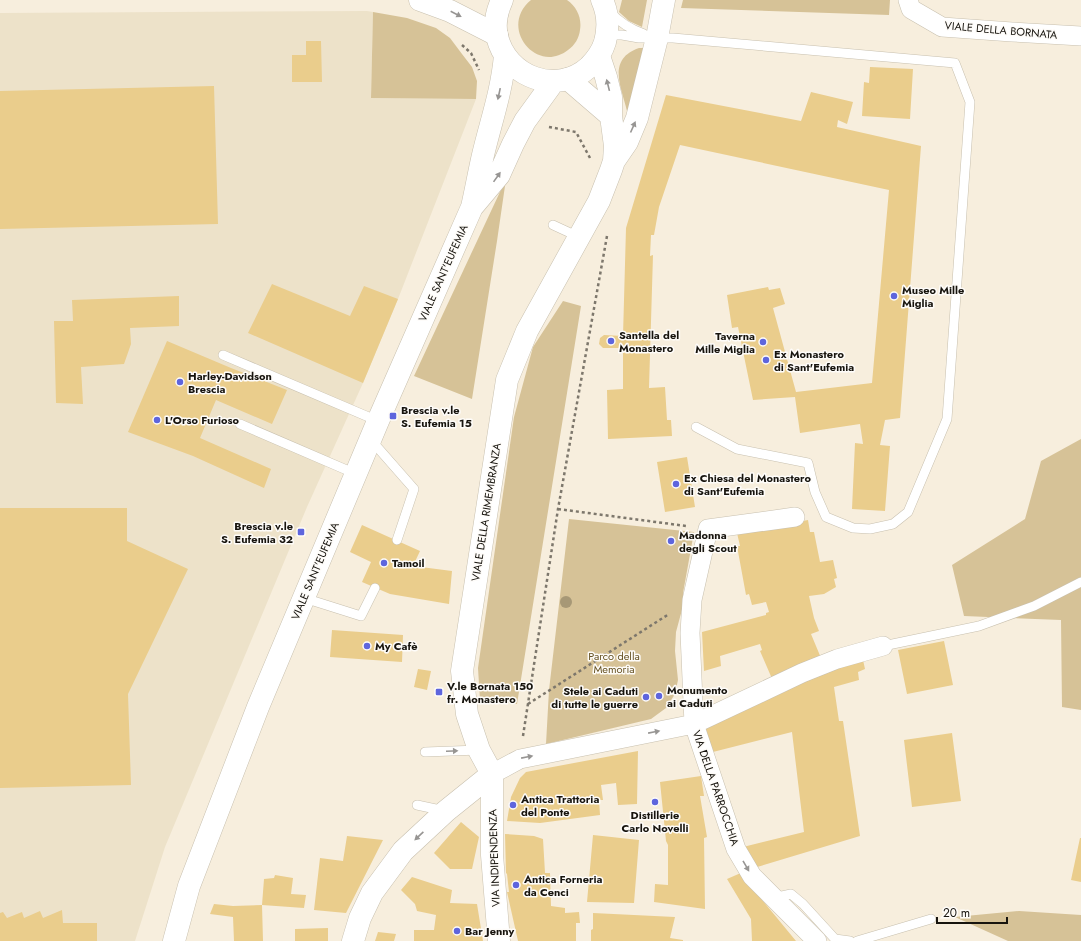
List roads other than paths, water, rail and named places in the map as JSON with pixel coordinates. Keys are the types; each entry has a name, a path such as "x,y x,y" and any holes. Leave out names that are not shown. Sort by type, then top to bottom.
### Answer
{"street":[{"path":"420,0 450,11 497,35"},
{"path":"502,0 498,9 496,22 500,46 512,64 521,72 542,80 561,80 577,75 593,64 604,46 607,35 608,26 603,3"},
{"path":"604,162 626,142 637,118 657,38 664,0"},
{"name":"VIALE DELLA BORNATA","path":"908,0 911,9 942,27 1081,36"},
{"name":"VIALE SANT'EUFEMIA","path":"174,941 189,886 258,707 356,474 472,207 479,170 499,95 505,55"},
{"path":"580,236 599,201 604,162 614,146 611,97 599,56"},
{"path":"561,80 611,116"},
{"name":"VIALE SANT'EUFEMIA","path":"472,207 499,175 525,121 561,80"},
{"name":"VIALE DELLA RIMEMBRANZA","path":"492,774 479,750 467,714 462,671 507,380 527,331 580,236"},
{"name":"VIA DELLA PARROCCHIA","path":"795,517 708,526 692,600 690,633 694,724 736,849 752,876 817,941"},
{"name":"VIA DELLA PARROCCHIA","path":"492,774 520,759 694,724 802,673 837,659 883,646"},
{"path":"353,941 360,918 372,893 403,851 446,811 492,774"},
{"name":"VIA INDIPENDENZA","path":"492,774 492,855 499,941"}],"lane":[{"path":"603,3 617,21 632,30 657,38"},
{"path":"607,35 622,35 639,38 673,38 955,64 970,102 948,419 908,512 893,524 870,529 853,528 826,517 815,492 808,463 737,449 696,427"},
{"path":"553,225 580,236"},
{"path":"223,355 375,430 414,490 397,540"},
{"path":"240,424 356,474"},
{"path":"883,646 979,626 1034,606 1081,582"},
{"path":"304,598 361,616 375,588"},
{"path":"425,752 479,750"},
{"path":"417,805 446,811"},
{"path":"773,898 791,894 803,904 835,939 850,941"},
{"path":"857,941 931,919"}],"place":[{"name":"Museo Mille Miglia","path":"894,296"},
{"name":"Santella del Monastero","path":"611,341"},
{"name":"Taverna Mille Miglia","path":"763,342"},
{"name":"Ex Monastero di Sant'Eufemia","path":"766,360"},
{"name":"Harley-Davidson Brescia","path":"180,382"},
{"name":"Brescia v.le S. Eufemia 15","path":"393,416"},
{"name":"L'Orso Furioso","path":"157,420"},
{"name":"Ex Chiesa del Monastero di Sant'Eufemia","path":"676,484"},
{"name":"Brescia v.le S. Eufemia 32","path":"301,532"},
{"name":"Madonna degli Scout","path":"671,541"},
{"name":"Tamoil","path":"384,563"},
{"name":"My Cafè","path":"367,646"},
{"name":"V.le Bornata 150 fr. Monastero","path":"439,692"},
{"name":"Monumento ai Caduti","path":"659,696"},
{"name":"Stele ai Caduti di tutte le guerre","path":"646,697"},
{"name":"Distillerie Carlo Novelli","path":"655,802"},
{"name":"Antica Trattoria del Ponte","path":"513,805"},
{"name":"Antica Forneria da Cenci","path":"516,885"},
{"name":"Bar Jenny","path":"457,931"}],"park label":[{"name":"Parco della Memoria","path":"614,662"}]}
